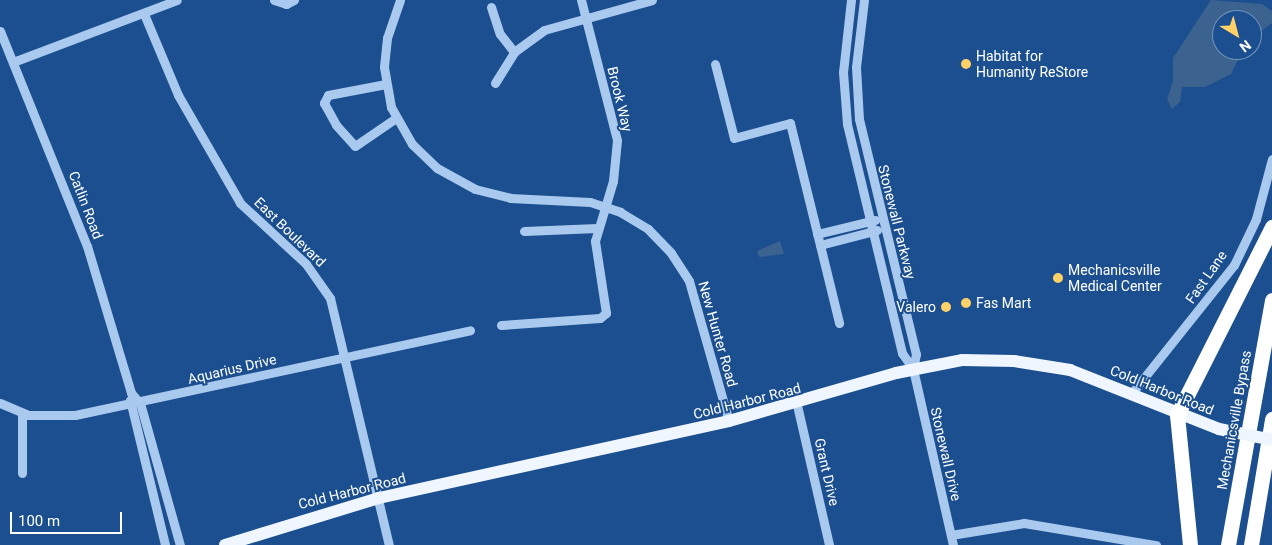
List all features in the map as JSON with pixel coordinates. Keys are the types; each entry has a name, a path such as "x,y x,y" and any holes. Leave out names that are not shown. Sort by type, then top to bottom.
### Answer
{"highway":[{"path":"1190,545 1177,415 1272,227"},
{"name":"Mechanicsville Bypass","path":"1228,545 1272,300"},
{"path":"1251,545 1272,419"}],"main road":[{"name":"Cold Harbor Road","path":"225,545 379,498 798,405 913,369 962,360 1037,363 1070,370 1131,394 1177,415 1219,429 1272,440"}],"street":[{"path":"13,62 144,14 176,0"},
{"path":"274,0 286,4 294,0"},
{"name":"New Hunter Road","path":"400,0 387,38 386,84 396,118 422,155 475,189 510,198 574,199 607,206 648,229 681,266 695,296 729,421"},
{"name":"Brook Way","path":"581,0 616,140 607,206 597,228"},
{"path":"495,83 514,52 544,30 652,0"},
{"name":"Stonewall Parkway","path":"851,0 844,45 844,100 872,231 902,353 913,369"},
{"name":"Stonewall Parkway","path":"864,0 858,40 858,100 884,228 916,354 913,369"},
{"path":"491,7 500,34 514,52"},
{"name":"East Boulevard","path":"144,14 178,95 240,203 323,286 336,313 389,545"},
{"name":"Catlin Road","path":"0,31 87,246 131,393 140,403 180,545"},
{"path":"715,64 734,138 790,124 839,323"},
{"path":"386,84 328,95 324,103 336,126 355,146 396,118"},
{"name":"Fast Lane","path":"1131,394 1234,265 1256,220 1272,159"},
{"path":"817,234 882,218"},
{"path":"501,325 604,316 607,309 595,261 597,228 524,231"},
{"path":"820,245 884,228"},
{"name":"Aquarius Drive","path":"0,403 22,414 56,417 140,403 470,330"},
{"name":"Stonewall Drive","path":"913,369 953,545"},
{"path":"131,393 128,405 165,545"},
{"name":"Grant Drive","path":"798,405 829,545"},
{"path":"22,414 22,473"},
{"path":"951,535 1024,523 1156,545"}],"water":[{"path":"1211,0 1262,4 1272,11 1272,23 1262,30 1262,10 1212,10 1212,60 1238,60 1231,74 1205,87 1182,87 1180,102 1172,109 1167,99 1173,81 1173,58"},
{"path":"780,241 784,254 759,257 757,251"}],"place":[{"name":"Habitat for Humanity ReStore","path":"966,64"},
{"name":"Mechanicsville Medical Center","path":"1058,278"},
{"name":"Fas Mart","path":"966,303"},
{"name":"Valero","path":"946,307"}]}
